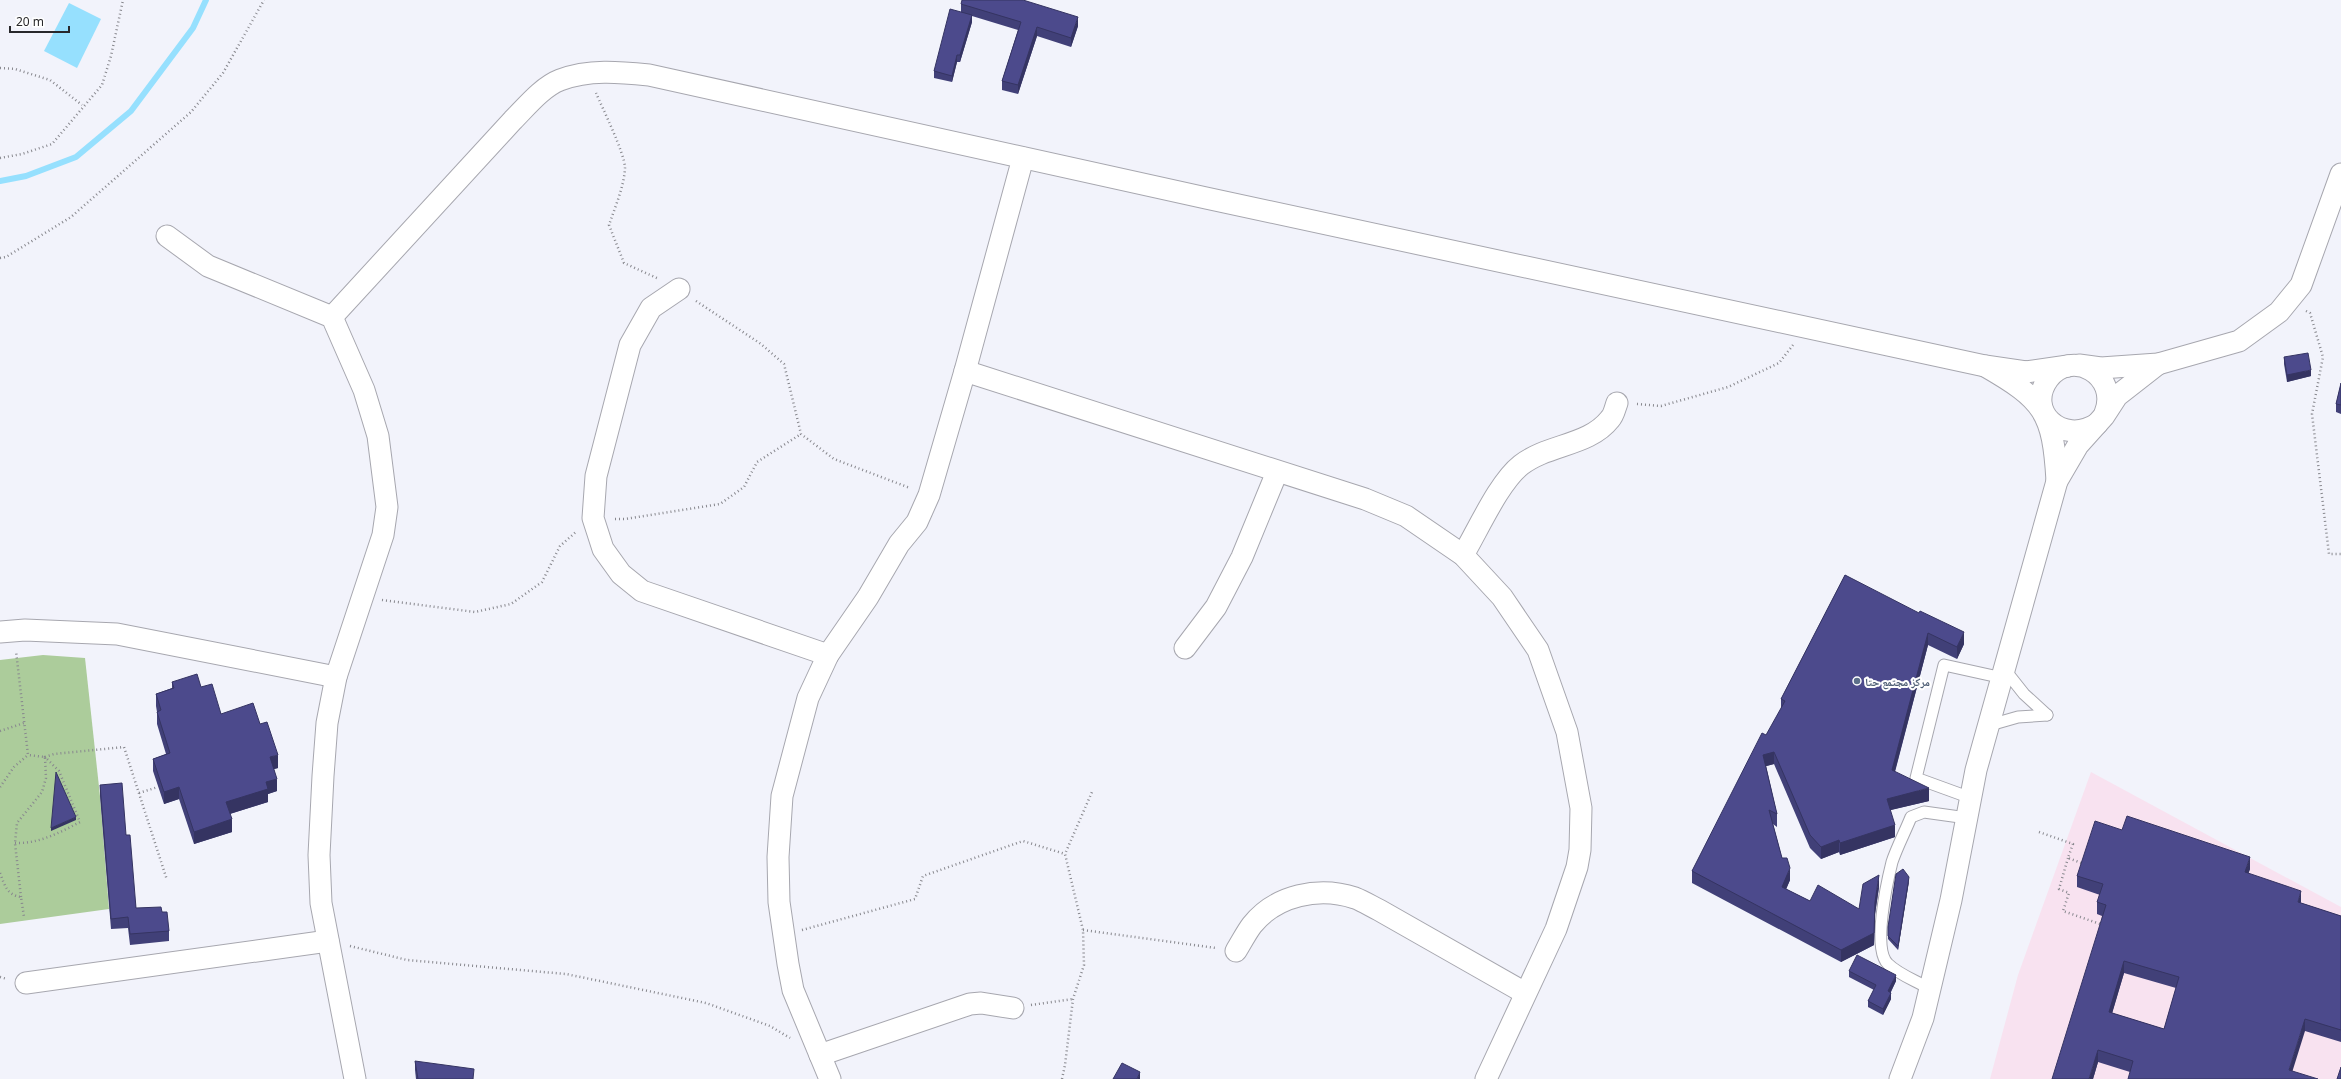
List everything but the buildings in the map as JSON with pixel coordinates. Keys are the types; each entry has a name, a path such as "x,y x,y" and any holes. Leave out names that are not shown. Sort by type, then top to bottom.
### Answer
{"street":[{"path":"332,317 513,120 539,95 559,80 587,74 614,71 649,75 1023,158 1807,328 1985,366 2026,372 2073,366 2101,368 2158,364 2239,341 2279,312 2301,285 2341,174"},
{"path":"830,1079 794,990 783,935 779,902 778,857 782,796 808,698 828,655 868,597 899,544 917,522 929,495 966,371 1023,158"},
{"path":"167,236 208,266 332,317 364,390 378,436 387,507 383,535 336,677 327,723 319,855 320,903 355,1079"},
{"path":"679,289 651,308 630,345 596,476 593,518 603,549 621,574 642,591 828,655"},
{"path":"1900,1079 1923,1018 1951,900 1976,770 1990,725 2057,481 2078,445 2101,420 2117,396 2158,364"},
{"path":"1985,366 2026,392 2043,409 2048,419 2056,427 2066,432 2088,430 2101,420 2108,405 2108,394 2105,384 2098,375 2090,369 2073,366 2057,370 2043,387 2041,398 2043,409 2053,442 2057,481"},
{"path":"966,371 1365,499 1406,516 1463,555 1502,597 1538,650 1567,732 1581,808 1580,850 1577,867 1556,929 1486,1079"},
{"path":"1463,555 1505,482 1520,465 1543,452 1596,433 1611,419 1617,403"},
{"path":"1185,648 1216,607 1242,557 1277,472"},
{"path":"6,632 117,634 336,677"},
{"path":"1236,951 1252,925 1274,904 1302,894 1328,893 1355,898 1380,910 1525,993"},
{"path":"26,983 328,941"},
{"path":"820,1055 970,1004 981,1003 1013,1008"}],"lane":[{"path":"1969,808 1916,778 1944,665 2004,674 2047,715 2018,717 1990,725"},
{"path":"1930,989 1887,963 1883,952 1881,938 1884,900 1892,862 1911,817 1924,812 1969,808"}],"path":[{"path":"0,158 22,154 52,144 70,125 82,105 102,85 111,56 124,0"},
{"path":"0,258 6,257 71,217 191,112 223,73 264,0"},
{"path":"0,68 15,69 50,80 82,105"},
{"path":"587,74 614,133 625,166 618,200 609,225 624,263 679,289 760,344 784,364 801,434 834,459 929,495"},
{"path":"2290,299 2310,313 2323,357 2312,414 2329,554 2341,554"},
{"path":"1617,403 1662,406 1728,387 1779,363 1807,328"},
{"path":"6,632 24,723 28,756"},
{"path":"0,731 24,723"},
{"path":"0,786 14,767 28,756 45,757 54,754 124,747 167,880"},
{"path":"15,843 28,843 57,834 80,822 59,771 45,757"},
{"path":"24,917 15,843 17,823 42,792 46,778 45,757"},
{"path":"139,793 158,787"},
{"path":"1062,1079 1066,1065 1072,999 1084,964 1083,930 1065,854 1092,792"},
{"path":"2040,832 2073,844 2059,889 2069,893 2063,911 2108,926"},
{"path":"783,935 914,899 923,876 1023,841 1065,854"},
{"path":"2068,858 2085,864"},
{"path":"0,873 6,890 12,896 21,897"},
{"path":"1083,930 1236,951"},
{"path":"328,941 407,960 566,974 706,1003 770,1026 820,1055"},
{"path":"1013,1008 1072,999"}],"shaded area":[{"path":"2091,772 2341,907 2341,1079 1990,1079 2018,975"}],"green space":[{"path":"43,655 85,658 100,796 109,909 0,924 0,660"}],"water":[{"path":"69,3 101,19 77,68 44,51"}],"waterway":[{"path":"0,181 26,176 76,157 131,111 193,28 206,0"}],"place":[{"name":"مركز مجتمع حتا","path":"1857,681"}]}
